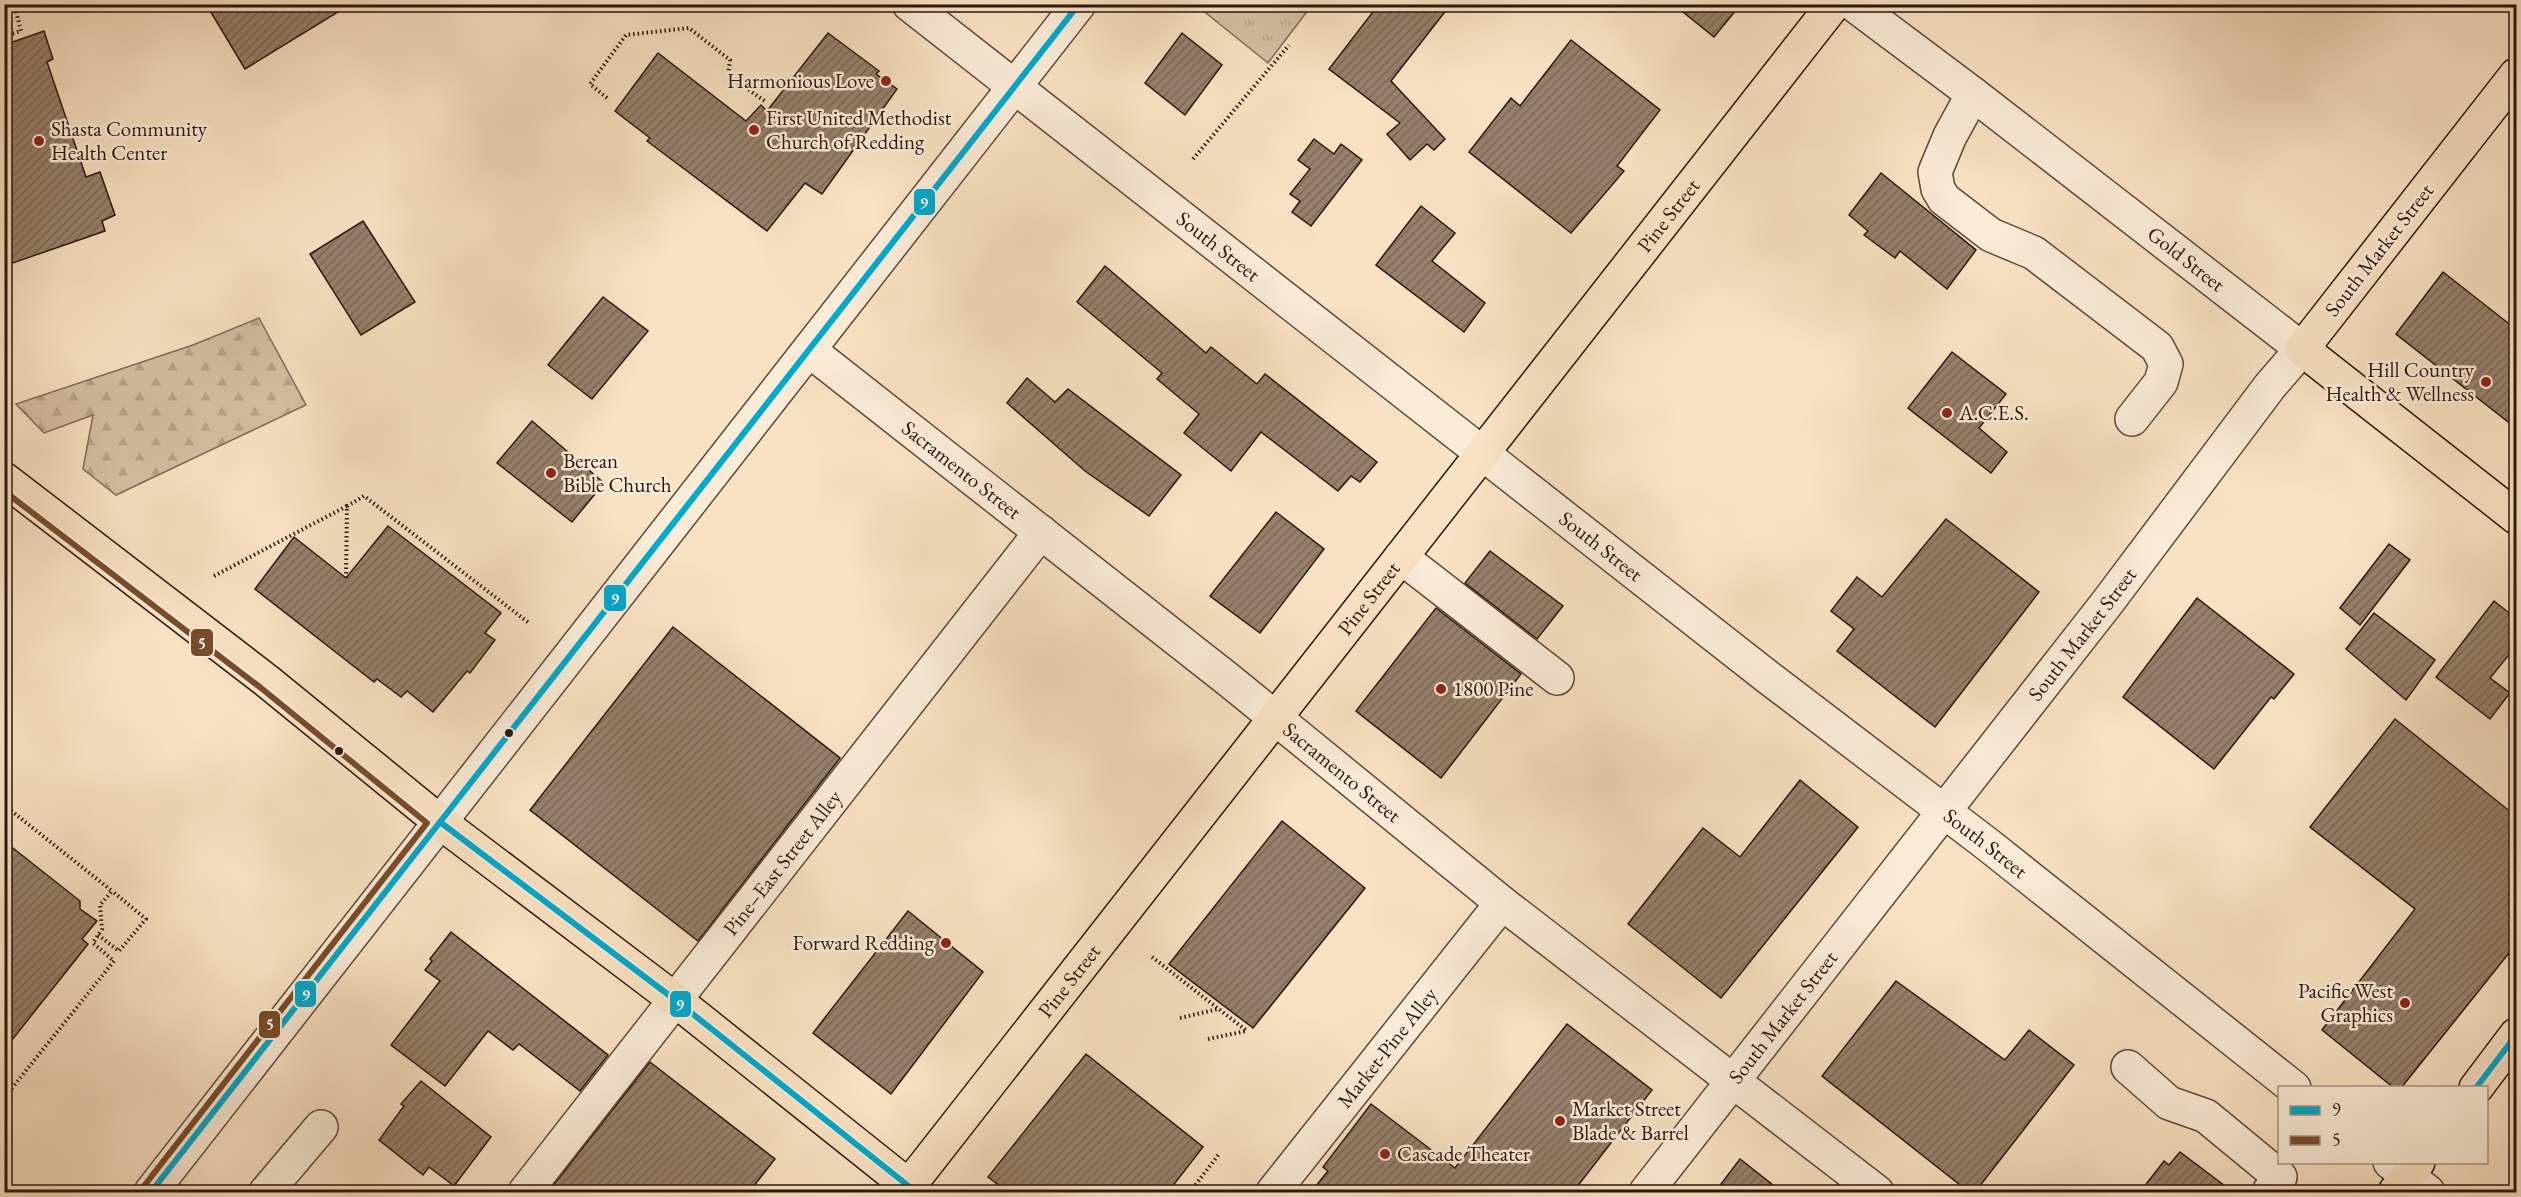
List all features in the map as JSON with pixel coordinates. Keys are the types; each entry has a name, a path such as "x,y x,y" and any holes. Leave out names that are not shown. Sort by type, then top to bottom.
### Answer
{"main road":[{"name":"Pine Street","path":"909,1191 1275,718 1834,4"},
{"name":"South Market Street","path":"2302,349 2517,75"},
{"name":"Gold Street","path":"2302,349 2517,517"},
{"path":"4,479 267,681 440,822 674,999 909,1191"},
{"path":"2478,1086 2517,1035"}],"street":[{"name":"South Street","path":"909,4 1013,88 1483,452 1788,693 1945,812 2292,1086"},
{"path":"151,1192 1079,4"},
{"name":"Gold Street","path":"1852,4 1973,94 2302,349"},
{"path":"1973,94 1941,154 1935,172 1938,189 1953,208 1991,235 2034,253 2157,347 2166,364 2161,382 2132,419"},
{"name":"South Market Street","path":"1646,1192 1945,812 2270,386 2302,349"},
{"name":"Sacramento Street","path":"809,350 1275,718 1502,903 1877,1192"},
{"name":"Pine–East Street Alley","path":"525,1192 1041,532"},
{"path":"1401,557 1557,678"},
{"name":"Market-Pine Alley","path":"1273,1192 1502,903"},
{"path":"2128,1067 2169,1103 2206,1116 2280,1177 2268,1192"},
{"path":"266,1192 321,1126"}],"path":[{"path":"4,36 21,31 14,4"},
{"path":"607,98 590,84 626,35 689,28 730,60 728,75 766,102"},
{"path":"1193,159 1289,45"},
{"path":"214,576 364,496 529,623"},
{"path":"346,578 347,506"},
{"path":"4,805 146,919 119,951 98,935"},
{"path":"4,1098 114,961 93,943 102,929 100,905 112,891"},
{"path":"1152,957 1247,1031 1208,1039"},
{"path":"1180,1018 1219,1009"},
{"path":"1190,1192 1219,1154"}],"green space":[{"path":"1196,5 1312,5 1268,63"},
{"path":"259,318 306,405 116,495 83,469 93,415 44,433 16,404 193,345"}],"building":[{"path":"206,4 351,4 245,69"},
{"path":"1379,4 1451,4 1391,81 1445,139 1434,150 1427,144 1410,160 1387,134 1400,123 1329,69"},
{"path":"1673,4 1741,4 1714,37"},
{"name":"Shasta Community Health Center","path":"44,31 53,59 47,62 86,177 100,172 115,215 102,221 105,231 4,266 4,45"},
{"name":"First United Methodist Church of Redding","path":"828,33 879,71 876,74 897,89 822,194 805,183 767,231 647,141 650,138 615,111 658,53 746,121 761,105 767,111"},
{"path":"1182,33 1222,65 1185,115 1145,83"},
{"path":"1571,40 1660,110 1617,166 1624,171 1571,233 1469,152 1511,98 1520,106"},
{"path":"1314,139 1334,154 1341,144 1362,160 1311,226 1292,212 1300,201 1290,194 1310,169 1298,160"},
{"path":"1881,173 1976,250 1947,289 1900,251 1895,258 1864,235 1868,231 1849,215"},
{"path":"1421,206 1455,233 1432,261 1485,303 1464,332 1376,265"},
{"path":"363,221 415,302 361,335 310,254"},
{"path":"1105,266 1206,353 1211,347 1257,384 1265,374 1377,462 1360,482 1351,476 1338,491 1261,432 1231,471 1184,433 1199,414 1157,379 1162,373 1077,302"},
{"name":"Hill Country Health & Wellness","path":"2443,272 2517,330 2517,429 2396,334"},
{"path":"603,297 648,331 592,399 548,365"},
{"name":"A.C.E.S.","path":"1952,352 2006,394 1979,428 2007,452 1991,473 1908,408"},
{"path":"1027,378 1055,402 1068,389 1181,475 1149,516 1085,471 1007,403"},
{"name":"Berean Bible Church","path":"532,421 604,483 572,522 497,463"},
{"path":"1276,512 1324,549 1260,633 1210,596"},
{"path":"1946,519 2039,592 1935,727 1837,651 1854,629 1831,611 1857,577 1882,597"},
{"path":"388,526 501,613 485,633 495,640 470,673 467,671 433,712 407,691 401,697 377,679 374,682 255,589 294,537 346,578"},
{"path":"2389,544 2410,560 2360,625 2340,608"},
{"path":"1490,551 1563,606 1537,639 1465,583"},
{"path":"2197,598 2294,674 2274,699 2271,697 2214,769 2123,697"},
{"path":"2494,601 2517,619 2517,645 2490,678 2510,693 2490,719 2436,677"},
{"name":"1800 Pine","path":"1436,608 1521,674 1441,778 1356,711"},
{"path":"2374,613 2435,660 2406,700 2346,649"},
{"path":"673,627 840,758 698,941 530,810"},
{"path":"2395,719 2517,817 2517,943 2403,1086 2392,1086 2322,1030 2415,909 2310,827"},
{"path":"1800,780 1858,827 1721,998 1628,924 1703,828 1740,857"},
{"path":"1282,821 1365,888 1253,1028 1169,964"},
{"path":"4,841 80,901 80,909 97,921 82,939 88,944 4,1050"},
{"path":"908,911 983,972 891,1094 813,1033"},
{"path":"451,932 608,1055 580,1091 519,1044 513,1050 488,1031 445,1086 391,1045 440,981 425,970 432,961 430,959"},
{"path":"1896,981 2005,1060 2029,1030 2074,1065 1975,1192 1969,1192 1822,1076"},
{"name":"Market Street Blade & Barrel","path":"1567,1024 1652,1090 1573,1192 1311,1192 1328,1171 1323,1167 1371,1104 1455,1168"},
{"path":"1086,1054 1203,1147 1168,1192 1008,1192 988,1177"},
{"path":"650,1062 775,1159 749,1192 548,1192"},
{"path":"421,1081 491,1137 454,1186 429,1167 423,1175 379,1140 404,1106 401,1104"},
{"path":"2180,1152 2233,1192 2140,1192 2164,1161 2169,1165"},
{"path":"1740,1159 1782,1192 1715,1192"}],"transit line":[{"name":"9","path":"151,1192 1079,4"},
{"name":"5","path":"4,491 261,688 427,823 144,1186"},
{"name":"9","path":"440,822 674,999 916,1192"},
{"name":"9","path":"2478,1086 2516,1035"}],"place":[{"name":"Harmonious Love","path":"886,81"},
{"name":"First United Methodist Church of Redding","path":"754,130"},
{"name":"Shasta Community Health Center","path":"39,141"},
{"name":"Hill Country Health & Wellness","path":"2486,382"},
{"name":"A.C.E.S.","path":"1947,413"},
{"name":"Berean Bible Church","path":"551,473"},
{"name":"1800 Pine","path":"1441,689"},
{"name":"Forward Redding","path":"946,943"},
{"name":"Pacific West Graphics","path":"2405,1003"},
{"name":"Market Street Blade & Barrel","path":"1560,1121"},
{"name":"Cascade Theater","path":"1385,1154"}]}
